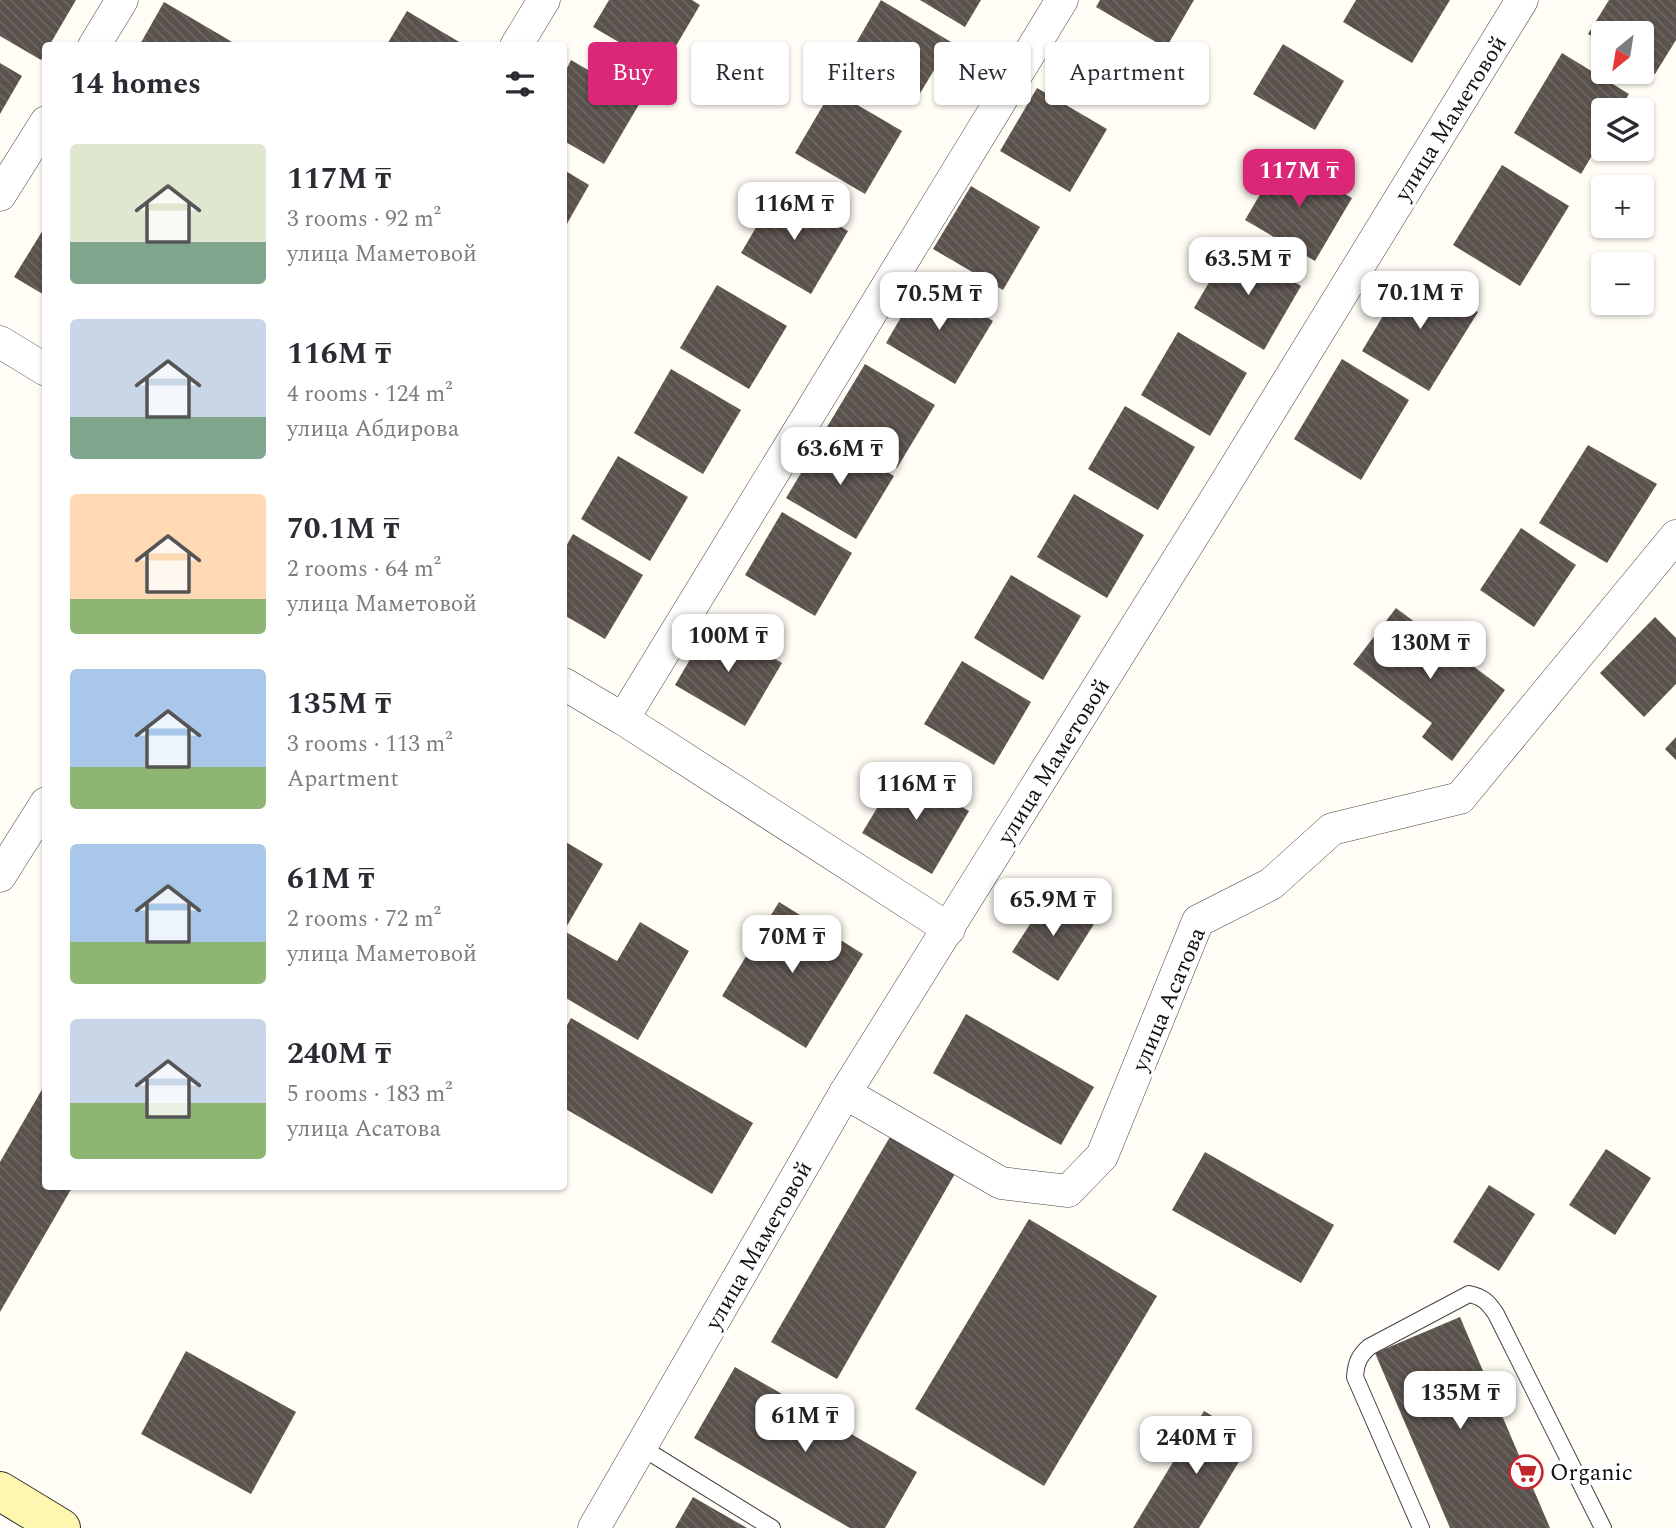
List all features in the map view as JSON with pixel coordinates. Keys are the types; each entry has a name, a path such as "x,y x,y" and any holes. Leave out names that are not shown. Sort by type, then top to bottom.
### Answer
{"main road":[{"path":"0,1491 61,1528"}],"street":[{"path":"96,42 122,0"},
{"path":"518,42 544,0"},
{"path":"622,719 1062,0"},
{"name":"улица Маметовой","path":"594,1528 845,1093 1244,453 1522,0"},
{"path":"0,195 42,128"},
{"path":"0,342 42,368"},
{"name":"улица Асатова","path":"845,1093 1001,1183 1068,1191 1102,1156 1198,921 1271,884 1332,829 1461,798 1676,536"},
{"path":"567,686 949,929"},
{"path":"0,876 42,809"}],"lane":[{"path":"1421,1528 1355,1377 1356,1363 1369,1347 1469,1294 1480,1296 1496,1314 1603,1528"},
{"path":"641,1447 772,1528"}],"building":[{"path":"0,0 76,0 51,42 42,42 41,60 0,36"},
{"path":"609,0 692,0 700,5 677,44 677,42 619,42 593,27"},
{"path":"881,0 951,42 934,42 934,70 920,93 920,42 857,42"},
{"path":"920,0 981,0 965,27"},
{"path":"1100,0 1194,0 1170,42 1156,42 1096,7"},
{"path":"1356,0 1450,0 1412,63 1343,22"},
{"path":"1609,0 1676,0 1676,40 1655,74 1654,21 1596,21"},
{"path":"164,2 232,42 141,42"},
{"path":"407,11 459,42 388,42"},
{"path":"1283,44 1344,81 1315,130 1253,94"},
{"path":"1562,53 1591,71 1591,84 1613,84 1629,94 1626,98 1591,98 1591,157 1581,174 1514,133"},
{"path":"571,60 588,70 588,105 639,105 604,164 567,143 567,68"},
{"path":"0,63 22,76 0,114"},
{"path":"1037,88 1045,93 1045,105 1066,105 1107,129 1070,192 1000,151 1027,105 1031,105 1031,98"},
{"path":"823,105 858,105 902,131 865,194 795,153"},
{"path":"1282,157 1352,198 1315,261 1245,220"},
{"path":"1502,165 1569,206 1520,286 1453,245"},
{"path":"567,172 589,185 567,224"},
{"path":"971,186 1040,227 1003,290 933,249"},
{"path":"778,190 848,231 811,294 741,253"},
{"path":"42,232 42,294 14,277"},
{"path":"1231,245 1301,286 1264,350 1194,308"},
{"path":"1410,271 1478,312 1429,391 1362,351"},
{"path":"923,279 993,321 955,384 886,343"},
{"path":"717,285 787,326 749,389 680,348"},
{"path":"1178,332 1247,373 1210,436 1141,395"},
{"path":"1342,359 1409,400 1361,480 1294,439"},
{"path":"865,364 935,405 897,468 827,427"},
{"path":"671,369 741,410 703,474 634,433"},
{"path":"1125,406 1195,447 1158,510 1088,469"},
{"path":"824,435 894,476 856,539 786,498"},
{"path":"1588,445 1657,484 1607,563 1539,523"},
{"path":"618,456 688,497 650,561 581,519"},
{"path":"1074,494 1144,535 1107,598 1037,557"},
{"path":"782,512 852,553 815,616 745,575"},
{"path":"1521,528 1576,565 1534,627 1480,590"},
{"path":"573,534 643,575 605,639 567,617 567,545"},
{"path":"1011,575 1081,616 1043,680 974,638"},
{"path":"1396,608 1505,690 1452,761 1422,737 1432,723 1353,664"},
{"path":"1655,617 1676,638 1676,684 1644,717 1600,673"},
{"path":"712,622 782,663 745,726 675,685"},
{"path":"962,661 1031,702 994,765 924,724"},
{"path":"1676,737 1676,760 1665,749"},
{"path":"900,770 969,811 932,874 862,833"},
{"path":"567,843 603,864 567,926"},
{"path":"1049,895 1094,924 1058,981 1012,952"},
{"path":"779,902 863,954 806,1048 722,996"},
{"path":"640,922 689,951 638,1040 567,999 567,933 617,961"},
{"path":"966,1014 1094,1087 1061,1145 933,1073"},
{"path":"571,1018 753,1123 712,1194 567,1110 567,1025"},
{"path":"42,1089 42,1190 71,1190 0,1312 0,1162"},
{"path":"891,1135 956,1172 837,1379 771,1342"},
{"path":"1606,1149 1651,1178 1615,1235 1569,1205"},
{"path":"1205,1152 1334,1225 1301,1283 1172,1210"},
{"path":"1489,1185 1535,1214 1499,1271 1453,1242"},
{"path":"1029,1219 1157,1296 1044,1486 915,1409"},
{"path":"1460,1317 1550,1528 1450,1528 1375,1353"},
{"path":"186,1351 296,1412 251,1494 141,1434"},
{"path":"735,1367 917,1472 885,1528 850,1528 694,1438"},
{"path":"1204,1411 1252,1440 1199,1528 1133,1528"},
{"path":"693,1497 747,1528 675,1528"}],"place":[{"name":"Organic","path":"1526,1472"}]}
